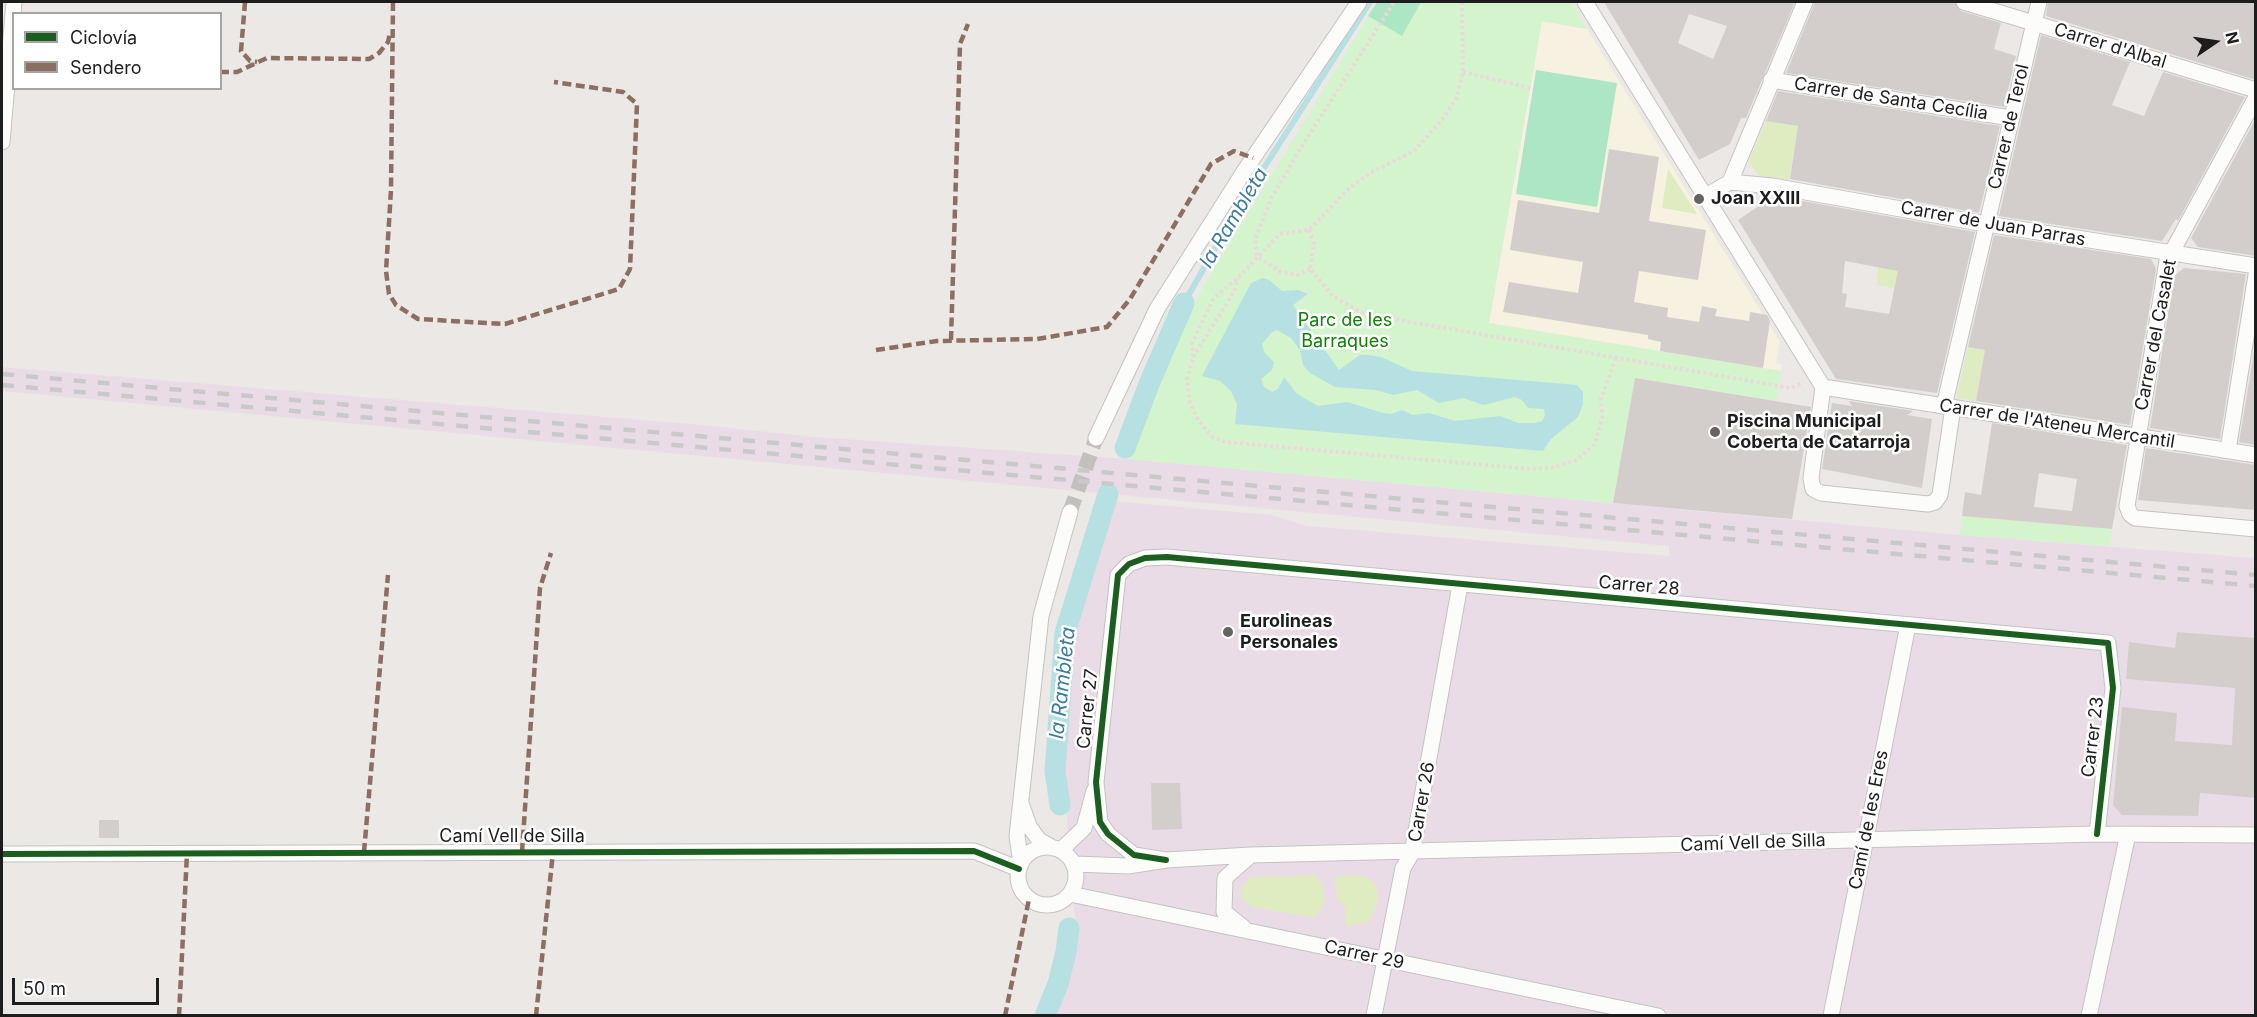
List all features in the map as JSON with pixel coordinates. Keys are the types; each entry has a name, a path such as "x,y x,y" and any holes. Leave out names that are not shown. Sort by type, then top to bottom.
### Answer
{"street":[{"path":"1096,438 1157,309 1245,170 1359,2"},
{"path":"1585,2 1823,387"},
{"path":"1706,196 1730,182 1805,2"},
{"name":"Carrer d'Albal","path":"1965,2 2256,90"},
{"name":"Carrer de Terol","path":"1823,387 1811,478 1813,489 1821,493 1928,504 1935,502 1940,495 1948,406 1987,224 2039,2"},
{"path":"2,142 12,25"},
{"name":"Carrer de Santa Cecília","path":"1771,80 2011,118"},
{"name":"Carrer del Casalet","path":"2256,98 2170,254 2165,268 2127,506 2130,514 2135,518 2256,529"},
{"name":"Carrer de Juan Parras","path":"1730,182 1772,186 1987,224 2256,266"},
{"path":"2228,450 2256,275"},
{"name":"Carrer de l'Ateneu Mercantil","path":"1823,387 2256,455"},
{"path":"1020,800 1029,826 1039,840 1057,849 1074,864 1076,880 1070,894 1055,904 1037,903 1024,893 1018,878 1020,867 1017,836 1020,800 1041,616 1070,512"},
{"name":"Carrer 28","path":"1167,557 2108,644"},
{"name":"Carrer 27","path":"1057,849 1084,828 1096,782 1118,575 1129,564 1145,558 1167,557"},
{"name":"Carrer 26","path":"1374,1016 1403,868 1412,853 1460,585"},
{"name":"Camí de les Eres","path":"1831,1016 1908,625"},
{"name":"Carrer 23","path":"2097,834 2113,688 2108,644"},
{"name":"Carrer 27","path":"1096,782 1100,822 1112,839 1134,855 1166,860"},
{"name":"Camí Vell de Silla","path":"1074,864 1128,866 1166,860 1251,855 1412,853 2097,834 2256,835"},
{"path":"2089,1016 2128,834"},
{"path":"1020,867 1034,850 1057,849"},
{"name":"Camí Vell de Silla","path":"2,854 974,851 1020,867"},
{"path":"1248,931 1224,912 1225,878 1251,855"},
{"name":"Carrer 29","path":"1070,894 1385,959 1600,1010 1659,1016"}],"path":[{"path":"1257,256 1255,239 1272,197 1394,2"},
{"path":"1462,2 1463,72 1457,98 1430,135 1414,151 1370,173 1347,190 1309,230 1280,234 1239,277 1213,299 1194,334 1193,358 1187,379 1190,402 1199,421 1211,436 1225,442 1531,469 1565,465 1586,453 1595,444 1602,418 1601,399 1616,357"},
{"path":"1463,72 1530,88"},
{"path":"1309,230 1314,244 1310,269 1333,296 1364,314 1791,388 1804,382"},
{"path":"1257,256 1286,274 1297,275 1310,269"},
{"path":"1193,358 1234,292 1239,277"}],"shaded area":[{"path":"1542,21 1587,29 1780,342 1776,363 1782,365 1781,371 1489,323"},
{"path":"2,367 702,425 814,437 1128,459 1960,535 2255,558 2255,1015 1053,1015 1068,978 1077,941 1063,771 1071,654 1076,624 1091,575 1092,555 1111,501 1271,515 1307,526 1669,556 1669,546 2,391"}],"green space":[{"name":"Parc de les Barraques","path":"1377,2 1571,2 1587,29 1542,21 1489,323 1781,371 1776,401 1635,378 1613,503 1128,459 1168,356 1202,289"},
{"path":"1377,2 1421,2 1402,36 1368,16"},
{"path":"1536,70 1617,83 1597,207 1516,194"},
{"path":"1766,121 1798,126 1789,180 1758,175 1749,161"},
{"path":"1668,169 1697,214 1662,208"},
{"path":"1882,219 1904,290 1877,285"},
{"path":"1968,347 1985,350 1976,401 1956,398"},
{"path":"1962,516 2112,529 2110,546 1960,535"},
{"path":"1315,875 1324,887 1323,907 1315,918 1252,907 1243,900 1240,889 1251,877"},
{"path":"1356,875 1370,878 1376,886 1379,901 1369,922 1346,926 1346,910 1337,897 1334,877"}],"water":[{"path":"1263,278 1282,291 1298,290 1308,294 1293,305 1339,370 1360,355 1368,355 1381,357 1412,371 1577,385 1583,392 1583,404 1578,417 1551,439 1543,451 1235,424 1237,404 1231,391 1220,381 1202,376 1251,283","holes":["1277,330 1291,338 1300,350 1303,365 1310,373 1335,387 1376,390 1393,395 1417,390 1439,403 1463,398 1484,405 1515,397 1522,400 1528,408 1544,409 1545,416 1542,421 1534,423 1518,423 1500,416 1455,421 1429,413 1413,415 1402,410 1391,414 1383,413 1347,402 1318,406 1297,394 1284,377 1278,389 1272,392 1264,387 1261,379 1272,370 1274,362 1264,352 1262,344 1272,332"]}],"building":[{"path":"1604,2 1795,2 1746,118 1741,118 1730,144 1699,160","holes":["1689,14 1727,26 1713,59 1678,43"]},
{"path":"1815,2 1955,2 1961,11 2001,23 1994,49 2016,56 2004,107 1786,73"},
{"path":"2048,2 2256,2 2256,80 2046,16"},
{"path":"2041,35 2130,62 2112,105 2144,116 2163,72 2245,97 2178,221 2176,219 2162,241 1999,216"},
{"path":"1778,91 2000,126 1979,213 1790,179 1798,126 1766,121"},
{"path":"2256,118 2256,256 2198,247 2191,238"},
{"path":"1609,149 1659,157 1649,221 1706,230 1698,280 1639,271 1634,302 1668,308 1667,317 1699,322 1702,306 1717,309 1715,316 1749,321 1750,312 1767,315 1770,321 1763,368 1660,351 1661,342 1648,339 1648,335 1503,312 1509,282 1578,293 1583,262 1510,250 1518,200 1599,213"},
{"path":"1786,198 1975,232 1937,393 1836,379 1738,220 1768,200 1786,203","holes":["1845,261 1898,271 1889,314 1845,307 1847,294 1842,293"]},
{"path":"1994,235 2151,259 2156,269 2130,425 1976,401 1985,350 1968,347"},
{"path":"2184,268 2246,274 2220,439 2150,428 2174,276"},
{"path":"2256,340 2256,445 2239,442"},
{"name":"Piscina Municipal Coberta de Catarroja","path":"1635,378 1811,407 1792,519 1613,503"},
{"path":"1849,401 1913,411 1907,415 1932,419 1922,488 1822,469 1832,403 1852,406"},
{"path":"1992,423 2127,445 2112,529 1962,516 1965,492 1981,495","holes":["2039,473 2077,479 2072,511 2034,507"]},
{"path":"2146,448 2256,465 2256,510 2138,500"},
{"path":"2177,632 2256,638 2256,798 2200,793 2198,816 2122,815 2113,805 2122,707 2177,713 2175,741 2232,745 2235,688 2126,679 2129,642 2175,648"},
{"path":"1151,783 1180,783 1182,829 1152,830"},
{"path":"99,820 119,820 119,838 99,838"}],"waterway":[{"name":"la Rambleta","path":"1184,303 1237,210 1370,2"},
{"name":"la Rambleta","path":"1125,448 1149,384 1184,303"},
{"name":"la Rambleta","path":"1060,805 1055,771 1065,633 1108,494"},
{"name":"la Rambleta","path":"1045,1016 1058,984 1069,928"}],"tunnel":[{"path":"1070,512 1096,438"}],"railway":[{"path":"2,374 2256,575"},
{"path":"2,385 2256,586"}],"marked path":[{"path":"245,2 241,51 250,61 257,62"},
{"path":"393,2 391,190 386,271 389,294 396,305 418,319 505,324 619,289 630,269 637,104 623,92 554,82"},
{"path":"951,340 960,44 968,24"},
{"path":"222,72 237,72 267,58 369,59 379,53 388,42 390,33"},
{"path":"876,350 937,341 1037,339 1107,327 1130,299 1211,164 1234,151 1253,158"},
{"path":"522,852 540,588 551,553"},
{"path":"364,852 388,575"},
{"path":"536,1016 553,852"},
{"path":"179,1016 187,853"},
{"path":"1005,1016 1029,899"}],"cycle path":[{"path":"1166,860 1134,855 1108,834 1100,822 1096,782 1118,575 1129,564 1145,558 1167,557 2108,643 2113,688 2097,834"},
{"path":"2,854 974,851 1019,869"}],"place":[{"name":"Joan XXIII","path":"1699,199"},
{"name":"Piscina Municipal Coberta de Catarroja","path":"1715,432"},
{"name":"Eurolineas Personales","path":"1228,632"}]}
